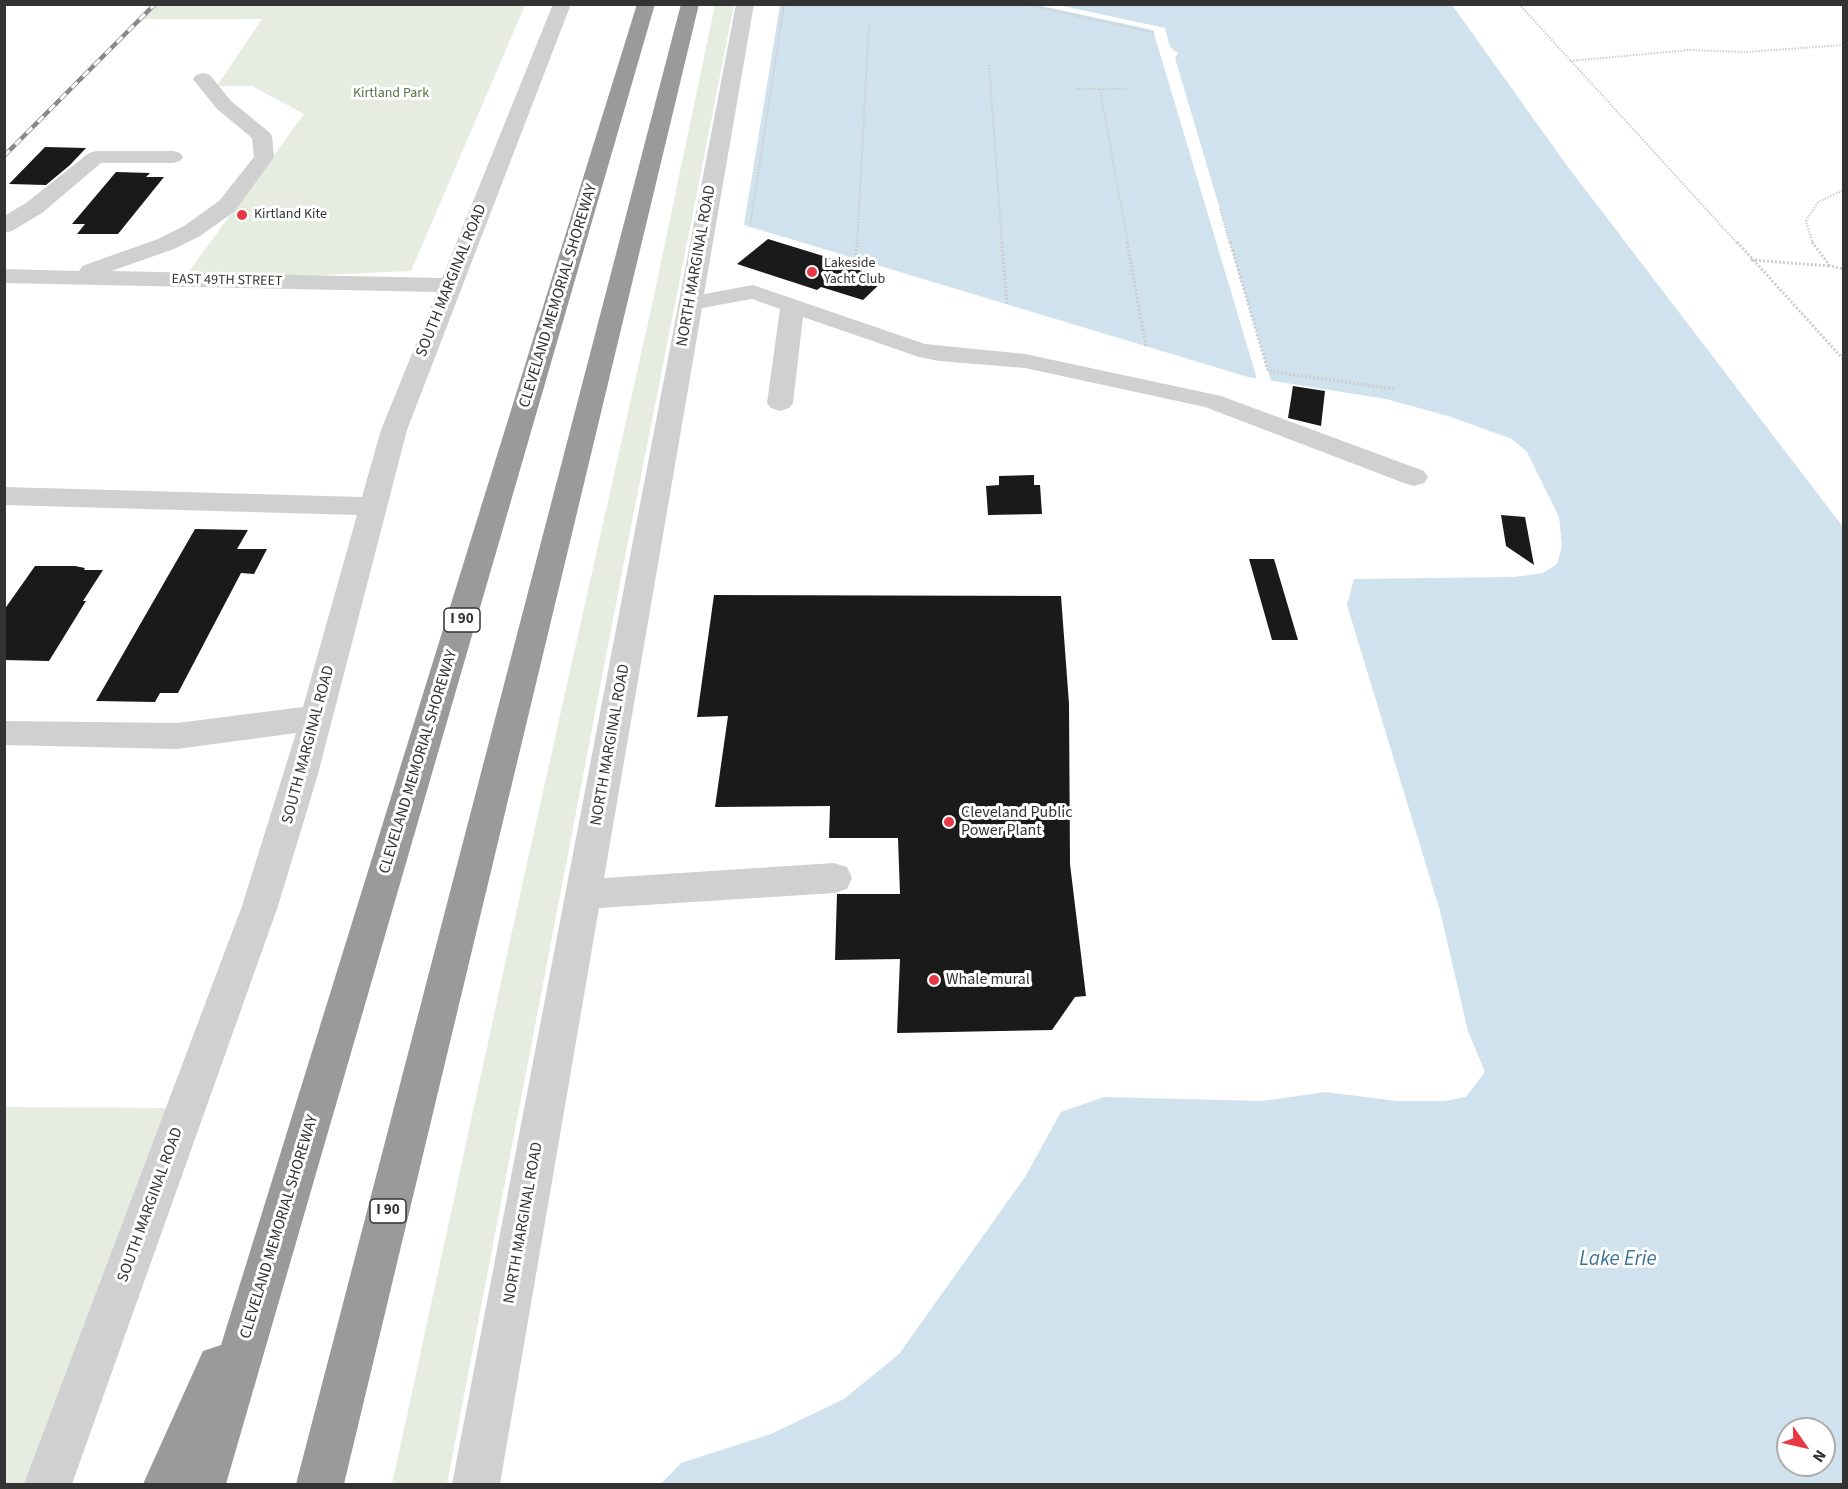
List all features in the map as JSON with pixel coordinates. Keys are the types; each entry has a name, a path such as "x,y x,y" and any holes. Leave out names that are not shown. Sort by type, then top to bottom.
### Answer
{"highway":[{"name":"CLEVELAND MEMORIAL SHOREWAY","path":"202,1485 646,4"},
{"name":"I 90","path":"320,1485 690,4"},
{"path":"167,1485 277,1236"}],"street":[{"name":"SOUTH MARGINAL ROAD","path":"48,1485 260,906 283,837 394,430 562,4"},
{"name":"NORTH MARGINAL ROAD","path":"476,1485 745,4"},
{"path":"71,278 166,244 192,231 227,206 264,157 262,136 224,105 203,79"},
{"path":"4,226 34,208 96,157 173,157"},
{"name":"EAST 49TH STREET","path":"4,276 450,285"},
{"path":"691,303 753,292 919,350 939,354 1025,361 1212,401 1414,477"},
{"path":"780,403 792,305"},
{"path":"4,496 374,506"},
{"path":"4,733 177,736 316,718"},
{"path":"584,894 834,878"}],"path":[{"path":"750,227 784,4"},
{"path":"1023,4 1155,33"},
{"path":"1519,4 1844,360"},
{"path":"856,259 868,25"},
{"path":"1570,61 1689,51 1746,52 1844,45"},
{"path":"989,65 1007,304"},
{"path":"1076,89 1126,89"},
{"path":"1100,89 1146,346"},
{"path":"1830,266 1812,242 1806,221 1818,202 1844,190"},
{"path":"1220,209 1268,370 1394,389"},
{"path":"1751,260 1844,269"}],"green space":[{"name":"Kirtland Park","path":"155,4 525,5 411,271 182,281 304,114 252,86 217,86 262,19 141,19"},
{"path":"715,5 734,5 626,552 447,1484 392,1484 523,881 653,300"},
{"path":"4,1107 187,1108 48,1484 5,1484"}],"water":[{"name":"Lake Erie","path":"780,5 1452,5 1568,167 1843,527 1843,1484 661,1484 681,1463 771,1434 844,1399 899,1354 1025,1177 1061,1112 1104,1097 1263,1101 1325,1092 1397,1101 1444,1101 1466,1097 1485,1072 1468,1031 1440,911 1347,605 1354,579 1514,577 1543,573 1557,564 1562,546 1559,517 1527,452 1512,439 1448,416 1386,399 1248,377 744,225"}],"pier":[{"path":"1037,5 1058,5 1165,28 1170,47 1178,53 1175,58 1271,381 1257,379 1153,30"}],"building":[{"path":"45,147 86,148 46,185 9,184"},
{"path":"116,172 150,173 146,177 164,177 118,234 77,234 85,224 72,224"},
{"name":"Lakeside Yacht Club","path":"768,239 886,278 863,300 821,287 817,290 737,264"},
{"path":"1293,386 1325,391 1321,426 1288,418"},
{"path":"1034,475 1034,485 1040,485 1042,514 988,515 986,486 999,485 999,476"},
{"path":"1501,515 1525,517 1534,565 1506,546"},
{"path":"195,529 248,530 237,549 267,549 254,574 241,573 178,693 160,693 155,702 96,701"},
{"path":"1249,559 1274,559 1298,640 1272,640"},
{"path":"35,566 75,566 85,568 84,570 103,570 49,661 4,660 4,610"},
{"name":"Cleveland Public Power Plant","path":"714,595 1061,596 1069,704 1070,864 1086,996 1075,997 1052,1030 897,1033 900,959 835,960 837,894 900,894 898,838 829,838 830,806 715,807 728,716 697,717"}],"railway":[{"path":"4,156 155,4"}],"place":[{"name":"Kirtland Kite","path":"242,215"},
{"name":"Lakeside Yacht Club","path":"812,272"},
{"name":"Cleveland Public Power Plant","path":"949,822"},
{"name":"Whale mural","path":"934,980"}]}
